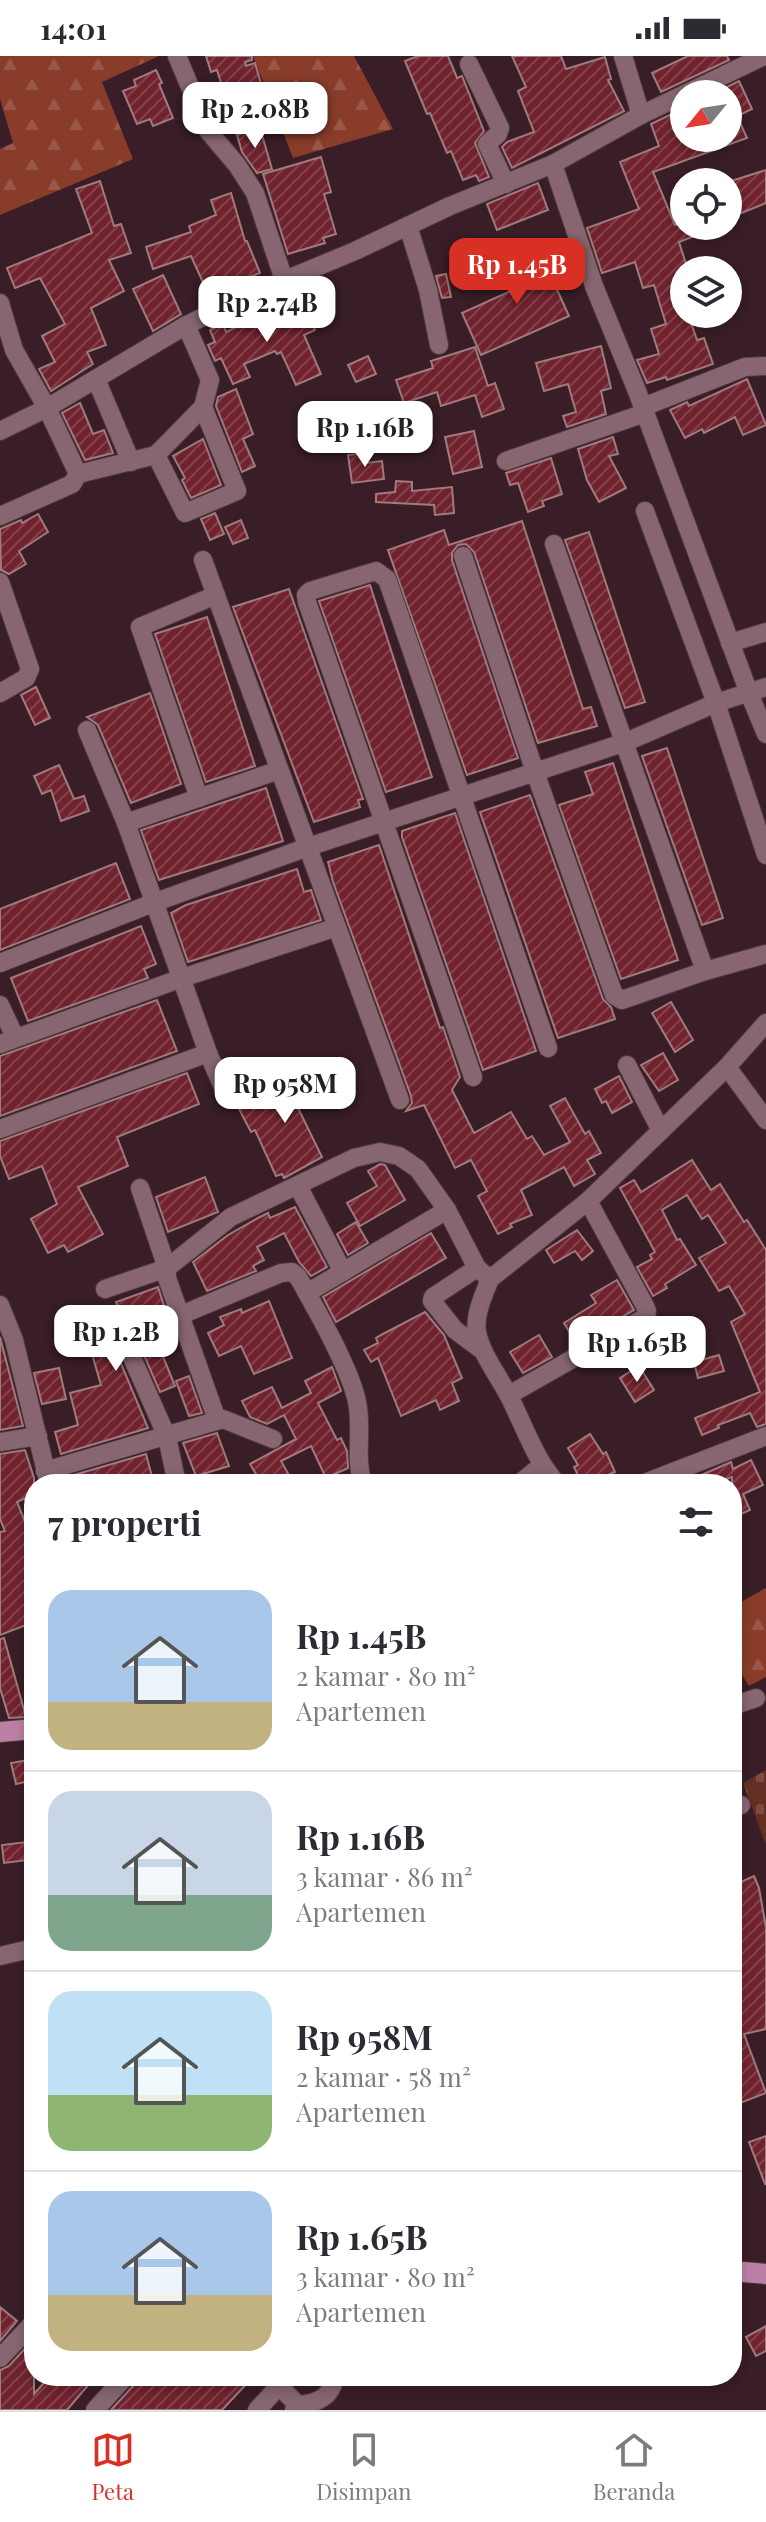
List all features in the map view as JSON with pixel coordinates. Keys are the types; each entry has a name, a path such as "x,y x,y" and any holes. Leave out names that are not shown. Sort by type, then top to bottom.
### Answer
{"main road":[{"path":"1,1728 24,1729"},
{"path":"742,2272 766,2274"}],"street":[{"path":"177,56 209,132 255,193 284,280"},
{"path":"623,56 641,115"},
{"path":"0,431 47,408 186,325 553,164 641,115 764,56"},
{"path":"469,64 500,128 487,144 506,184"},
{"path":"553,164 594,286 644,410 730,643 757,690 766,734"},
{"path":"408,226 428,290 439,345"},
{"path":"0,303 7,353 47,408 78,474"},
{"path":"0,516 72,484 78,474 156,455 203,407 210,380 186,325"},
{"path":"506,461 644,410 745,367 766,366"},
{"path":"96,379 131,462"},
{"path":"156,455 185,513 237,491 203,407"},
{"path":"645,511 716,703 766,855"},
{"path":"554,544 705,971"},
{"path":"463,556 535,772 616,997 622,1000 766,954"},
{"path":"203,560 400,1100"},
{"path":"473,1077 307,602 306,595 310,591 376,571 387,579 548,1048"},
{"path":"0,582 30,669 26,678 0,693"},
{"path":"199,798 140,627 216,595"},
{"path":"730,643 766,632"},
{"path":"0,963 308,847 626,742 716,703 757,690"},
{"path":"87,730 126,823 208,1053 226,1094"},
{"path":"126,823 279,770"},
{"path":"0,1005 8,1041 182,978 337,927"},
{"path":"482,1350 455,1330 432,1301 433,1297 484,1273 588,1201 727,1067 766,1023"},
{"path":"0,1129 208,1053"},
{"path":"627,1065 661,1131"},
{"path":"727,1067 766,1120"},
{"path":"105,1289 167,1268 231,1217 354,1158 380,1152 399,1156 418,1169 447,1210 484,1273 483,1297 476,1328 482,1350 509,1395 541,1466 548,1474"},
{"path":"298,1186 343,1272"},
{"path":"140,1188 167,1268 167,1278 217,1420"},
{"path":"509,1395 646,1317 644,1304 588,1201"},
{"path":"307,1293 447,1210"},
{"path":"181,1315 286,1272 298,1277 357,1400 360,1474"},
{"path":"0,1305 14,1340 46,1474"},
{"path":"123,1337 167,1437 175,1474"},
{"path":"56,1474 217,1420 230,1420 273,1439"},
{"path":"0,1442 38,1436"},
{"path":"668,1474 766,1436"},
{"path":"531,1474 541,1466"},
{"path":"742,1703 756,1698"},
{"path":"0,1956 24,1950"},
{"path":"0,2358 24,2333"},
{"path":"95,2410 117,2386"},
{"path":"257,2410 275,2386"},
{"path":"282,2386 296,2408 333,2403"}],"green space":[{"path":"0,56 159,56 102,82 133,159 0,215 0,149 13,143 0,99"},
{"path":"253,56 354,56 393,129 293,158"},
{"path":"766,1588 766,1677 749,1686 742,1675 742,1601"},
{"path":"766,1770 766,1845 743,1783"}],"building":[{"path":"206,56 252,56 252,60 245,62 246,66 255,63 264,94 228,105 217,70 211,72"},
{"path":"418,56 448,56 457,78 462,76 484,131 475,143 489,177 479,181 476,175 463,180 451,151 447,153 405,61"},
{"path":"512,56 561,56 566,69 605,57 611,79 608,80 624,111 512,168 502,147 507,142 534,132 518,91 526,87"},
{"path":"688,56 727,56 729,60 686,80 670,80 670,88 661,92 652,73"},
{"path":"156,70 173,118 153,126 150,119 137,124 123,91 136,86 134,80"},
{"path":"742,87 752,109 742,114"},
{"path":"670,115 670,152 708,152 653,172 670,213 670,240 684,240 679,242 684,256 670,256 670,328 693,328 697,340 704,338 713,364 667,380 666,377 647,383 637,360 659,354 651,329 666,324 654,285 643,288 635,262 602,273 587,228 639,209 620,162 659,146 651,124"},
{"path":"260,128 272,169 257,173 242,152 237,135"},
{"path":"321,157 331,192 324,194 336,234 323,238 325,243 288,254 263,174"},
{"path":"766,170 766,203 742,213 742,178"},
{"path":"100,181 114,226 121,224 131,253 109,260 124,291 91,308 106,345 87,352 93,364 51,391 39,369 55,362 42,336 65,324 40,278 15,288 7,268 92,233 76,189"},
{"path":"538,183 548,210 497,230 487,204"},
{"path":"231,193 245,241 260,273 241,280 242,285 211,300 191,256 153,269 146,247 191,232 189,226 216,215 211,200"},
{"path":"533,250 542,277 550,274 569,316 481,355 462,313 511,291 500,262"},
{"path":"446,274 451,297 442,298 436,276"},
{"path":"163,275 181,314 153,331 133,289"},
{"path":"282,305 286,315 305,307 315,330 304,335 321,374 296,385 281,352 277,354 275,351 244,364 250,377 233,384 221,358 215,361 208,345 215,342 210,330 223,324 226,332"},
{"path":"601,346 611,388 601,391 606,414 567,427 563,416 576,412 568,384 544,391 536,363"},
{"path":"475,347 488,386 495,383 504,409 482,417 475,395 441,406 437,392 404,403 396,380 433,368 431,361"},
{"path":"368,356 376,374 356,382 348,365"},
{"path":"747,379 766,425 743,435 735,417 704,433 702,429 685,438 670,410 687,402 689,406"},
{"path":"236,389 253,434 243,439 255,466 242,472 216,406 218,397"},
{"path":"80,403 93,434 104,430 113,453 85,460 62,413"},
{"path":"474,431 482,467 453,474 445,437"},
{"path":"613,437 618,454 609,456 626,488 599,502 587,480 578,449"},
{"path":"203,439 221,485 191,498 173,456"},
{"path":"365,453 366,463 382,461 384,479 352,483 348,455"},
{"path":"551,458 562,494 542,501 544,506 528,512 518,483 510,485 506,473"},
{"path":"396,481 412,482 412,491 452,487 454,513 435,515 434,505 376,502 376,494 395,492"},
{"path":"215,513 224,534 210,540 201,519"},
{"path":"38,514 48,532 19,551 26,564 9,574 1,570 0,529 21,520 22,523"},
{"path":"241,520 248,538 233,544 225,527"},
{"path":"522,521 583,709 591,707 597,726 538,743 474,552 466,544 458,545 452,553 452,560 518,758 467,775 388,550 444,530 449,545"},
{"path":"589,532 645,702 625,708 565,540"},
{"path":"370,585 432,777 386,792 319,601"},
{"path":"289,589 363,799 358,800 360,807 314,822 233,607"},
{"path":"207,617 255,766 206,782 155,634"},
{"path":"36,687 50,718 35,725 21,695"},
{"path":"150,693 181,784 131,803 98,725 87,717"},
{"path":"667,748 723,918 702,925 642,756"},
{"path":"613,763 678,960 621,979 559,805 593,794 585,772"},
{"path":"59,765 74,799 84,796 89,811 61,821 51,790 42,794 34,776"},
{"path":"266,788 283,841 159,880 141,830"},
{"path":"530,795 603,999 611,1007 615,1019 558,1038 480,812"},
{"path":"455,813 536,1051 483,1070 402,837 402,831"},
{"path":"379,845 440,1028 443,1027 460,1077 452,1090 474,1133 511,1112 527,1139 532,1136 544,1155 570,1142 550,1106 565,1098 585,1134 589,1131 601,1153 587,1160 595,1174 574,1186 564,1167 521,1190 532,1215 510,1224 512,1227 498,1234 478,1196 487,1191 471,1160 455,1168 424,1105 406,1111 412,1103 411,1096 333,882 328,862"},
{"path":"116,863 130,899 0,950 0,909"},
{"path":"297,869 304,892 311,890 321,920 188,962 171,913 186,905"},
{"path":"141,926 156,964 144,969 148,978 28,1021 11,978"},
{"path":"157,1000 177,1051 0,1116 0,1056"},
{"path":"671,1002 693,1040 675,1052 652,1013"},
{"path":"663,1053 678,1080 659,1091 641,1065"},
{"path":"308,1070 321,1093 297,1106 322,1157 284,1178 282,1174 276,1176 255,1130 251,1132 239,1109"},
{"path":"187,1073 199,1104 117,1137 128,1166 78,1187 103,1234 68,1252 64,1245 48,1253 31,1219 57,1204 42,1166 9,1179 0,1156 0,1141"},
{"path":"619,1076 632,1102 612,1113 595,1089"},
{"path":"692,1160 711,1190 720,1184 766,1250 766,1424 757,1427 750,1413 718,1425 719,1428 702,1435 695,1418 760,1392 731,1322 745,1314 729,1286 719,1291 699,1258 726,1243 708,1215 702,1219 687,1195 662,1210 677,1240 680,1239 696,1265 665,1284 667,1288 653,1296 637,1267 652,1259 650,1255 655,1252 620,1188 634,1180 641,1192"},
{"path":"380,1164 385,1165 405,1200 360,1226 347,1203 377,1186 368,1171"},
{"path":"205,1177 218,1212 168,1232 156,1197"},
{"path":"295,1207 327,1267 311,1276 299,1262 284,1233 257,1247 264,1260 253,1266 256,1271 207,1291 193,1262 228,1235 258,1218 268,1213 270,1218"},
{"path":"356,1222 368,1243 348,1255 337,1234"},
{"path":"577,1230 593,1251 582,1260 575,1251 554,1263 546,1250"},
{"path":"431,1233 446,1258 336,1322 323,1297"},
{"path":"617,1280 634,1310 576,1343 564,1323 596,1303 591,1295"},
{"path":"158,1287 168,1318 151,1327 175,1386 160,1392 134,1332 125,1325 118,1326 111,1335 112,1342 148,1428 61,1454 55,1432 78,1425 70,1393 101,1385 87,1337 80,1339 74,1322 118,1307 116,1302"},
{"path":"269,1301 292,1358 254,1374 241,1346 219,1356 208,1333 224,1325 220,1317 241,1309 242,1313"},
{"path":"425,1312 444,1335 462,1378 452,1383 459,1401 440,1410 436,1400 401,1416 378,1358 371,1362 364,1350 378,1343 376,1338"},
{"path":"645,1331 653,1346 626,1360 618,1346"},
{"path":"539,1335 552,1357 523,1373 510,1352"},
{"path":"0,1337 23,1426 0,1430"},
{"path":"719,1355 724,1371 698,1378 694,1362"},
{"path":"639,1366 654,1390 635,1402 620,1378"},
{"path":"332,1367 341,1391 318,1403 337,1440 341,1438 347,1451 348,1468 335,1474 324,1474 311,1446 281,1461 288,1474 256,1474 250,1464 296,1439 284,1415 267,1424 250,1417 242,1401 272,1387 282,1408 311,1393 305,1381"},
{"path":"59,1368 66,1399 42,1404 34,1373"},
{"path":"189,1376 202,1413 189,1416 176,1381"},
{"path":"217,1433 229,1466 195,1474 183,1443"},
{"path":"590,1434 603,1454 606,1452 615,1472 577,1474 574,1467 578,1465 568,1448"},
{"path":"25,1450 33,1474 24,1474 24,1499 17,1502 24,1519 24,1626 0,1635 0,1532 5,1531 0,1519 0,1454"},
{"path":"146,1454 151,1474 77,1474"},
{"path":"751,1460 763,1485 743,1494 750,1510 742,1514 742,1474 704,1474 731,1462 733,1469"},
{"path":"4,1638 24,1717 9,1718 0,1688 0,1639"},
{"path":"24,1761 24,1782 16,1784 11,1763"},
{"path":"24,1842 24,1860 4,1863 2,1845"},
{"path":"754,1876 766,1928 766,2029 744,2034 766,2093 742,2102 742,1881"},
{"path":"766,2136 766,2184 765,2184 749,2142"},
{"path":"0,2307 17,2321 0,2341"},
{"path":"766,2326 766,2351 756,2356 746,2337"},
{"path":"24,2350 24,2386 34,2386 34,2394 41,2386 87,2386 67,2410 0,2410 0,2370 9,2366"},
{"path":"133,2386 245,2386 222,2410 111,2410"}]}
